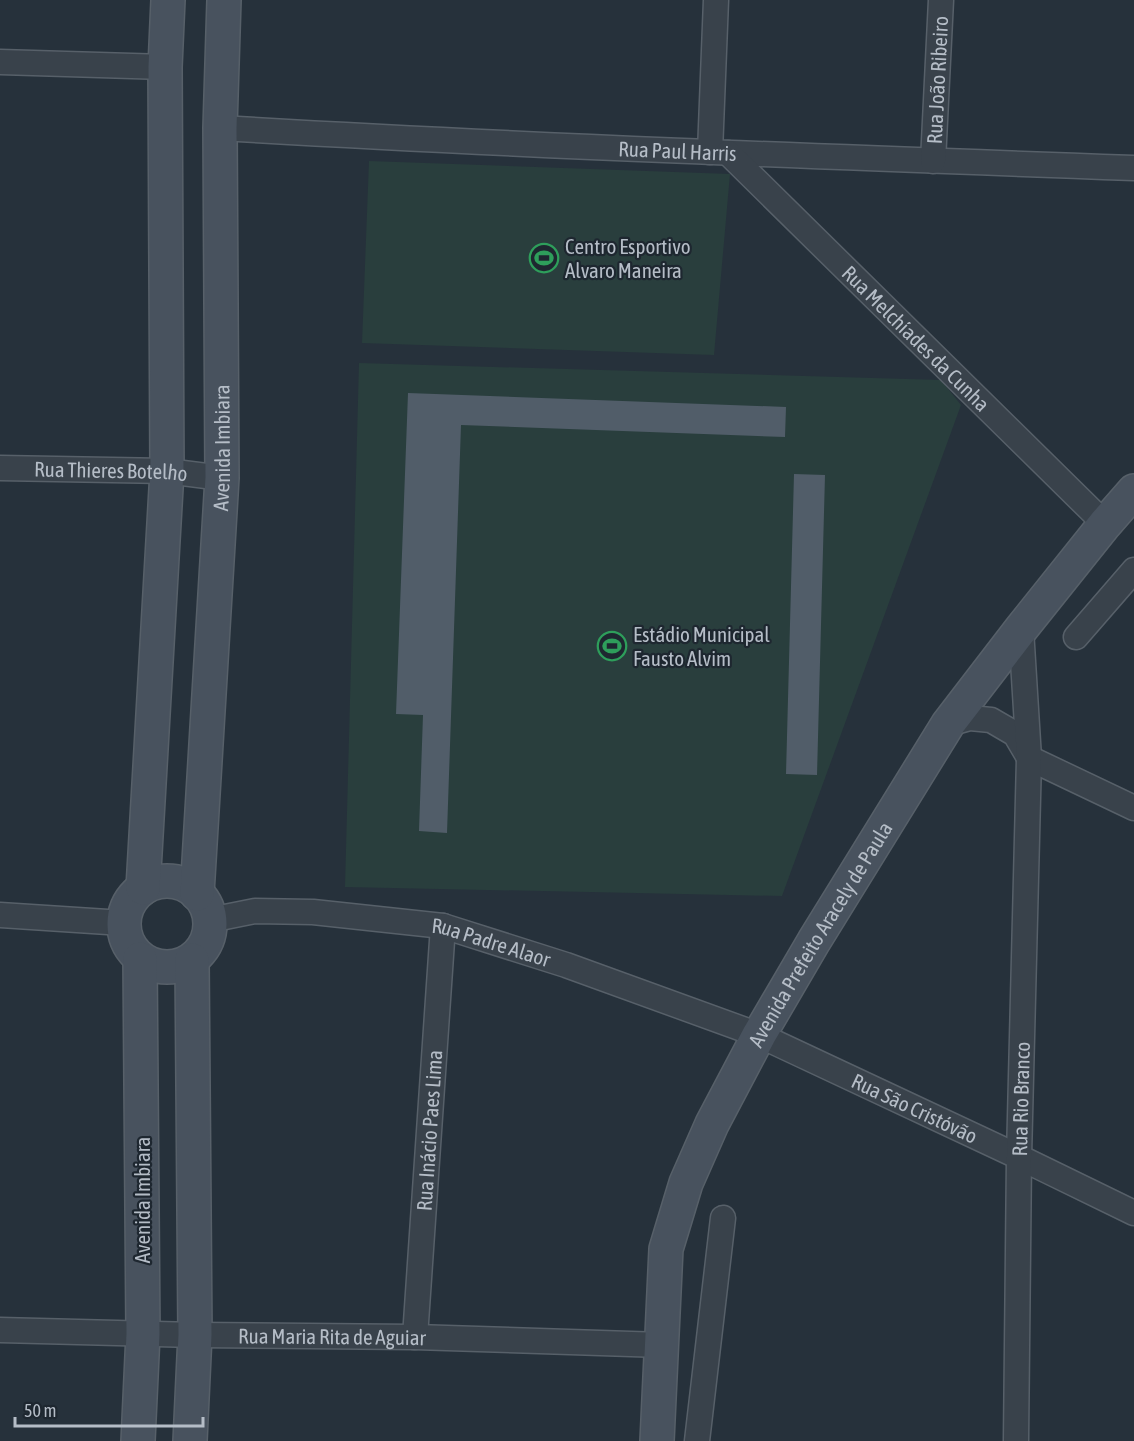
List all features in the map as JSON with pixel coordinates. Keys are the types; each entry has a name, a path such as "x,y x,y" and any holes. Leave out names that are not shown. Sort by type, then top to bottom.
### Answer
{"main road":[{"path":"143,888 167,471 165,67 168,0"},
{"name":"Avenida Imbiara","path":"204,907 222,478 220,128 224,0"},
{"name":"Avenida Prefeito Aracely de Paula","path":"657,1441 666,1249 686,1183 712,1124 759,1035 814,941 948,724 1021,629 1134,491"},
{"path":"170,881 185,885 204,907 208,935 202,949 192,960 179,966 166,968 140,959 131,949 125,936 123,923 126,909 133,897 143,888 170,881"},
{"name":"Avenida Imbiara","path":"138,1441 143,1334 140,959"},
{"path":"190,1441 195,1335 192,960"}],"street":[{"path":"716,0 719,153"},
{"name":"Rua João Ribeiro","path":"933,161 941,0"},
{"path":"0,62 165,67"},
{"name":"Rua Paul Harris","path":"220,128 719,153 1134,168"},
{"name":"Rua Melchíades da Cunha","path":"719,153 1106,524"},
{"name":"Rua Thieres Botelho","path":"0,468 167,471 222,478"},
{"path":"1076,637 1134,570"},
{"name":"Rua Rio Branco","path":"1016,1441 1019,1157 1029,758 1021,629"},
{"path":"948,724 970,718 991,720 1015,734 1029,758 1134,808"},
{"name":"Rua Padre Alaor","path":"204,907 313,912 443,926 566,965 759,1035"},
{"path":"0,915 123,923"},
{"name":"Rua Inácio Paes Lima","path":"416,1337 443,926"},
{"name":"Rua São Cristóvão","path":"759,1035 1134,1213"},
{"path":"697,1441 723,1218"},
{"name":"Rua Maria Rita de Aguiar","path":"0,1330 416,1337 662,1345"}],"green space":[{"name":"Centro Esportivo Alvaro Maneira","path":"369,161 730,174 714,355 362,343"},
{"name":"Estádio Municipal Fausto Alvim","path":"359,363 941,380 961,405 782,896 345,887"}],"building":[{"path":"408,393 786,407 785,437 461,425 447,833 419,831 423,715 396,714"},
{"path":"794,474 825,475 817,775 786,774"}],"place":[{"name":"Centro Esportivo Alvaro Maneira","path":"544,258"},
{"name":"Estádio Municipal Fausto Alvim","path":"612,646"}]}
